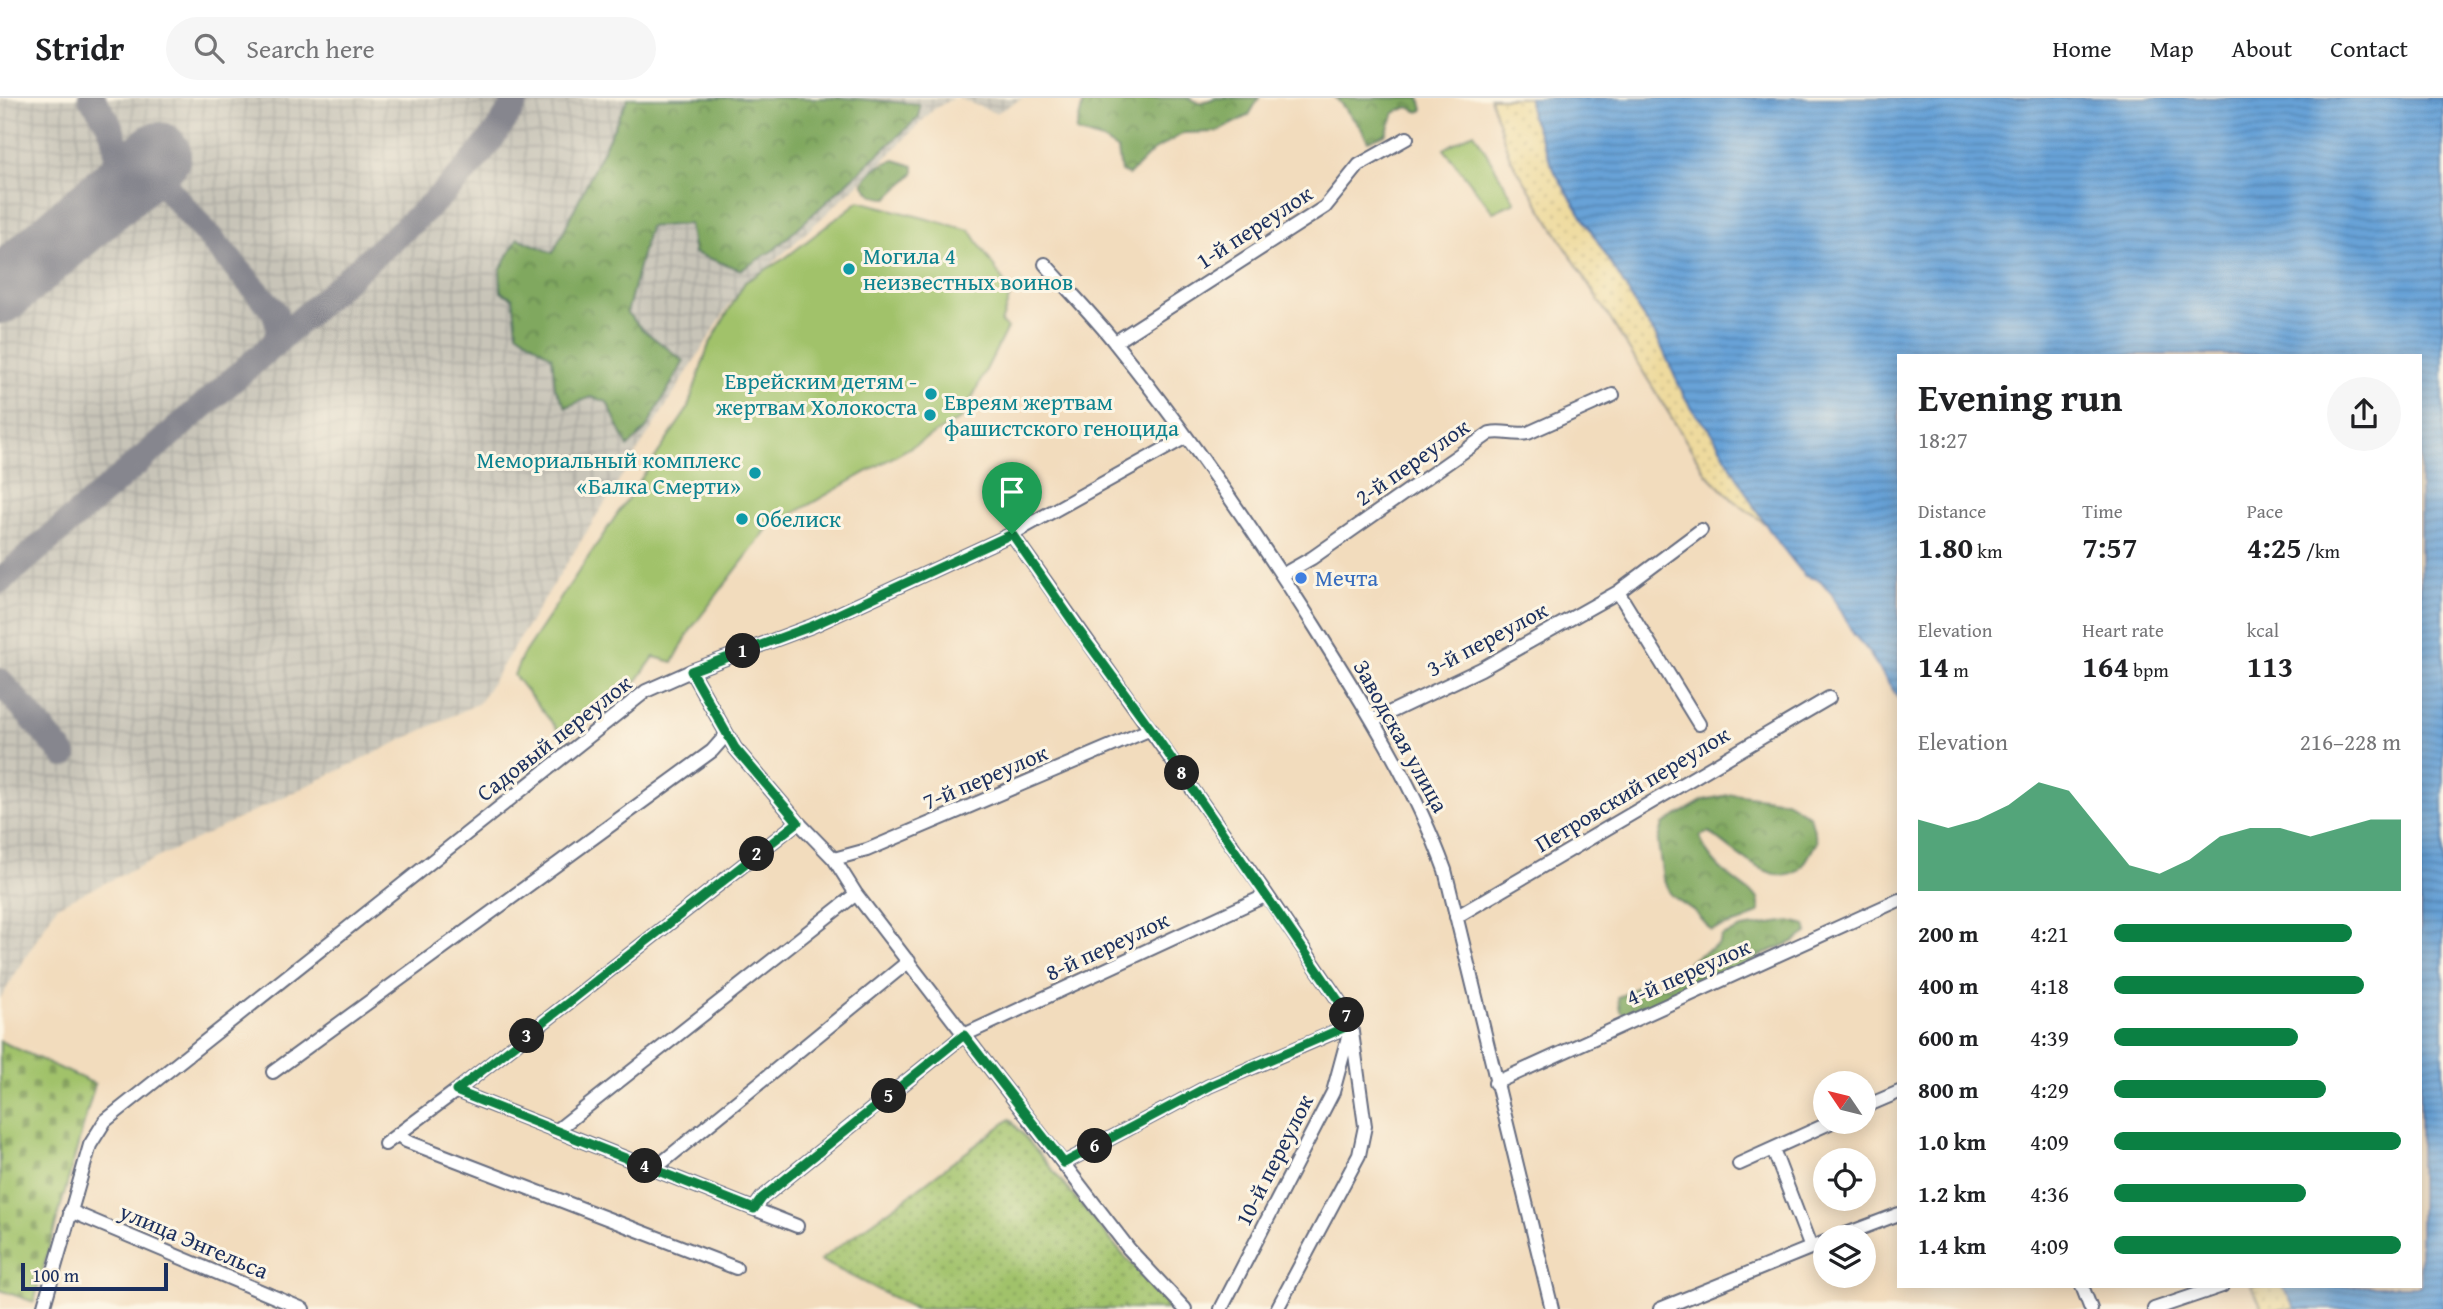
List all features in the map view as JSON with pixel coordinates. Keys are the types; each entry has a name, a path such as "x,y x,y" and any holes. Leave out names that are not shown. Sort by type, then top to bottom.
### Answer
{"street":[{"name":"1-й переулок","path":"1115,342 1325,206 1359,165 1407,138"},
{"name":"Заводская улица","path":"1045,264 1115,342 1282,575 1374,720 1434,842 1445,870 1552,1309"},
{"name":"2-й переулок","path":"1282,575 1312,558 1490,433 1528,433 1613,395"},
{"name":"Садовый переулок","path":"43,1309 70,1211 95,1135 117,1110 646,691 691,671 812,626 1012,534 1185,437"},
{"name":"3-й переулок","path":"1374,720 1481,668 1618,592 1701,530"},
{"path":"1012,534 1151,729 1345,1010 1350,1025 1365,1126 1359,1155 1278,1309"},
{"path":"1618,592 1699,724"},
{"path":"691,671 735,748 798,822 834,859 856,894 1129,1249 1185,1309"},
{"name":"Петровский переулок","path":"1456,917 1829,698"},
{"name":"7-й переулок","path":"834,859 867,850 1151,729"},
{"path":"273,1072 712,751 727,734"},
{"path":"385,1144 798,822"},
{"path":"556,1131 856,894"},
{"name":"8-й переулок","path":"754,1209 762,1198 964,1035 1267,895"},
{"name":"4-й переулок","path":"1495,1083 1897,901"},
{"path":"653,1170 909,961"},
{"path":"1064,1163 1209,1086 1350,1025"},
{"name":"10-й переулок","path":"1222,1309 1333,1092 1350,1025"},
{"path":"456,1091 797,1226"},
{"path":"1876,1103 1897,1093"},
{"path":"1739,1164 1813,1131"},
{"path":"398,1134 407,1141 736,1268"},
{"path":"1660,1309 1811,1248 1773,1149"},
{"name":"улица Энгельса","path":"70,1211 303,1309"},
{"path":"1870,1225 1897,1215"},
{"path":"2083,1288 2091,1309"},
{"path":"2154,1309 2216,1288"}],"shaded area":[{"path":"0,98 953,98 933,110 879,165 732,301 479,703 57,906 0,999"},
{"path":"958,98 1023,98 995,113"}],"green space":[{"path":"628,98 847,98 919,104 919,117 775,249 741,270 694,253 689,224 649,227 627,313 642,329 684,361 646,429 628,447 607,402 591,397 566,407 555,388 552,357 517,332 513,298 501,292 500,270 518,238 553,253"},
{"path":"1084,98 1188,98 1199,103 1216,98 1259,98 1249,115 1217,132 1184,133 1153,151 1129,175 1121,172 1118,150 1102,140 1076,132"},
{"path":"1336,98 1420,98 1423,110 1419,112 1408,107 1394,113 1386,134 1368,141 1361,128"},
{"path":"1474,132 1515,202 1493,212 1444,149"},
{"path":"895,160 914,166 914,173 888,198 873,195 863,183 876,168"},
{"name":"Мемориальный комплекс «Балка Смерти»","path":"859,201 970,230 1011,293 1001,323 1007,328 962,418 768,528 691,629 673,662 654,657 625,697 565,739 514,675 522,656 687,410 708,347 745,282 785,258"},
{"path":"1733,794 1786,801 1810,816 1817,842 1799,870 1789,875 1778,875 1752,864 1709,832 1700,836 1716,863 1758,898 1760,911 1744,921 1711,930 1694,911 1671,895 1663,879 1658,843 1663,824 1704,800"},
{"path":"1790,921 1806,925 1808,932 1737,969 1629,1017 1620,1011 1618,998 1640,985 1669,986 1682,974 1690,960 1719,944 1722,936 1742,928"},
{"path":"0,1041 95,1084 34,1302 0,1290"},
{"path":"1010,1119 1123,1255 1175,1309 915,1309 820,1260"}],"sand":[{"path":"1490,98 1529,98 1531,116 1556,174 1636,308 1654,333 1684,396 1709,428 1767,525 1734,501 1706,473 1510,158"},
{"path":"2252,1288 2283,1288 2296,1309 2263,1309"}],"water":[{"path":"1529,98 2443,98 2443,1309 2296,1309 2283,1288 2422,1288 2422,354 1897,354 1897,696 1854,635 1832,594 1820,580 1805,576 1774,537 1709,428 1692,409 1657,338 1556,174 1531,116"}],"taxiway":[{"path":"91,98 110,127 117,154 111,181 93,210"},
{"path":"0,581 441,196 483,150 517,98"},
{"path":"125,183 137,178 147,178 167,188 274,311 278,328 273,346"},
{"path":"0,681 64,755"}],"runway":[{"path":"0,291 158,155"}],"place":[{"name":"Могила 4 неизвестных воинов","path":"849,269"},
{"name":"Еврейским детям - жертвам Холокоста","path":"931,394"},
{"name":"Евреям жертвам фашистского геноцида","path":"930,415"},
{"name":"Мемориальный комплекс «Балка Смерти»","path":"755,473"},
{"name":"Обелиск","path":"742,519"},
{"name":"Мечта","path":"1301,578"}],"route":[{"path":"1012,534 1267,895 1345,1010 1350,1025 1209,1086 1064,1163 964,1035 762,1198 754,1209 456,1091 798,822 735,748 691,671 812,626 1012,534"}]}
